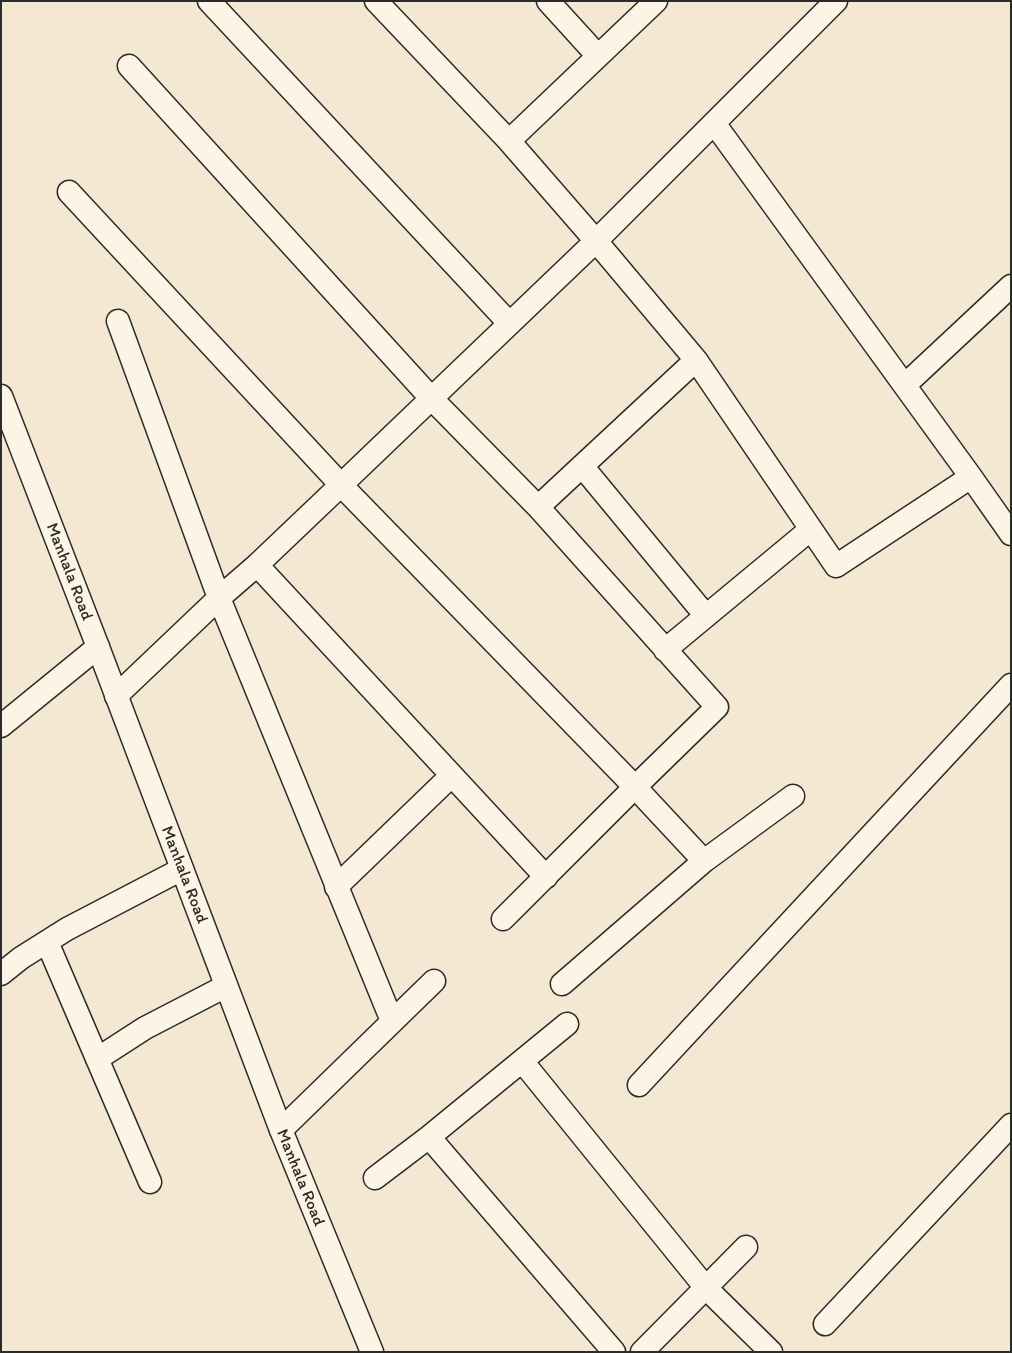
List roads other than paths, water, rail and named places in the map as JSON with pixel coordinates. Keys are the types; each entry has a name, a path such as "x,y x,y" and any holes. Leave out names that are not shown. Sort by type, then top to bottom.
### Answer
{"street":[{"path":"209,1 509,323"},
{"path":"376,1 509,141 596,240 696,360 836,566 971,477"},
{"path":"548,1 598,56"},
{"path":"509,141 656,1"},
{"path":"116,696 219,598 257,565 596,240 836,1"},
{"path":"129,66 431,398 538,507 717,707 503,919"},
{"path":"714,123 1011,534"},
{"path":"70,192 341,485 635,787 704,861"},
{"path":"904,385 1011,286"},
{"path":"118,321 219,598 392,1021"},
{"path":"538,507 696,360"},
{"name":"Manhala Road","path":"1,396 281,1130 372,1352"},
{"path":"582,466 706,616"},
{"path":"665,650 811,529"},
{"path":"257,565 546,877"},
{"path":"3,721 98,647"},
{"path":"639,1085 1011,685"},
{"path":"336,887 451,776"},
{"path":"562,984 704,861 793,796"},
{"path":"1,974 21,958 67,929 182,869"},
{"path":"47,942 150,1182"},
{"path":"281,1130 434,981"},
{"path":"97,1059 145,1028 226,986"},
{"path":"375,1178 567,1024"},
{"path":"522,1061 706,1288 771,1352"},
{"path":"824,1324 1011,1126"},
{"path":"429,1136 614,1352"},
{"path":"642,1352 746,1247"}]}
